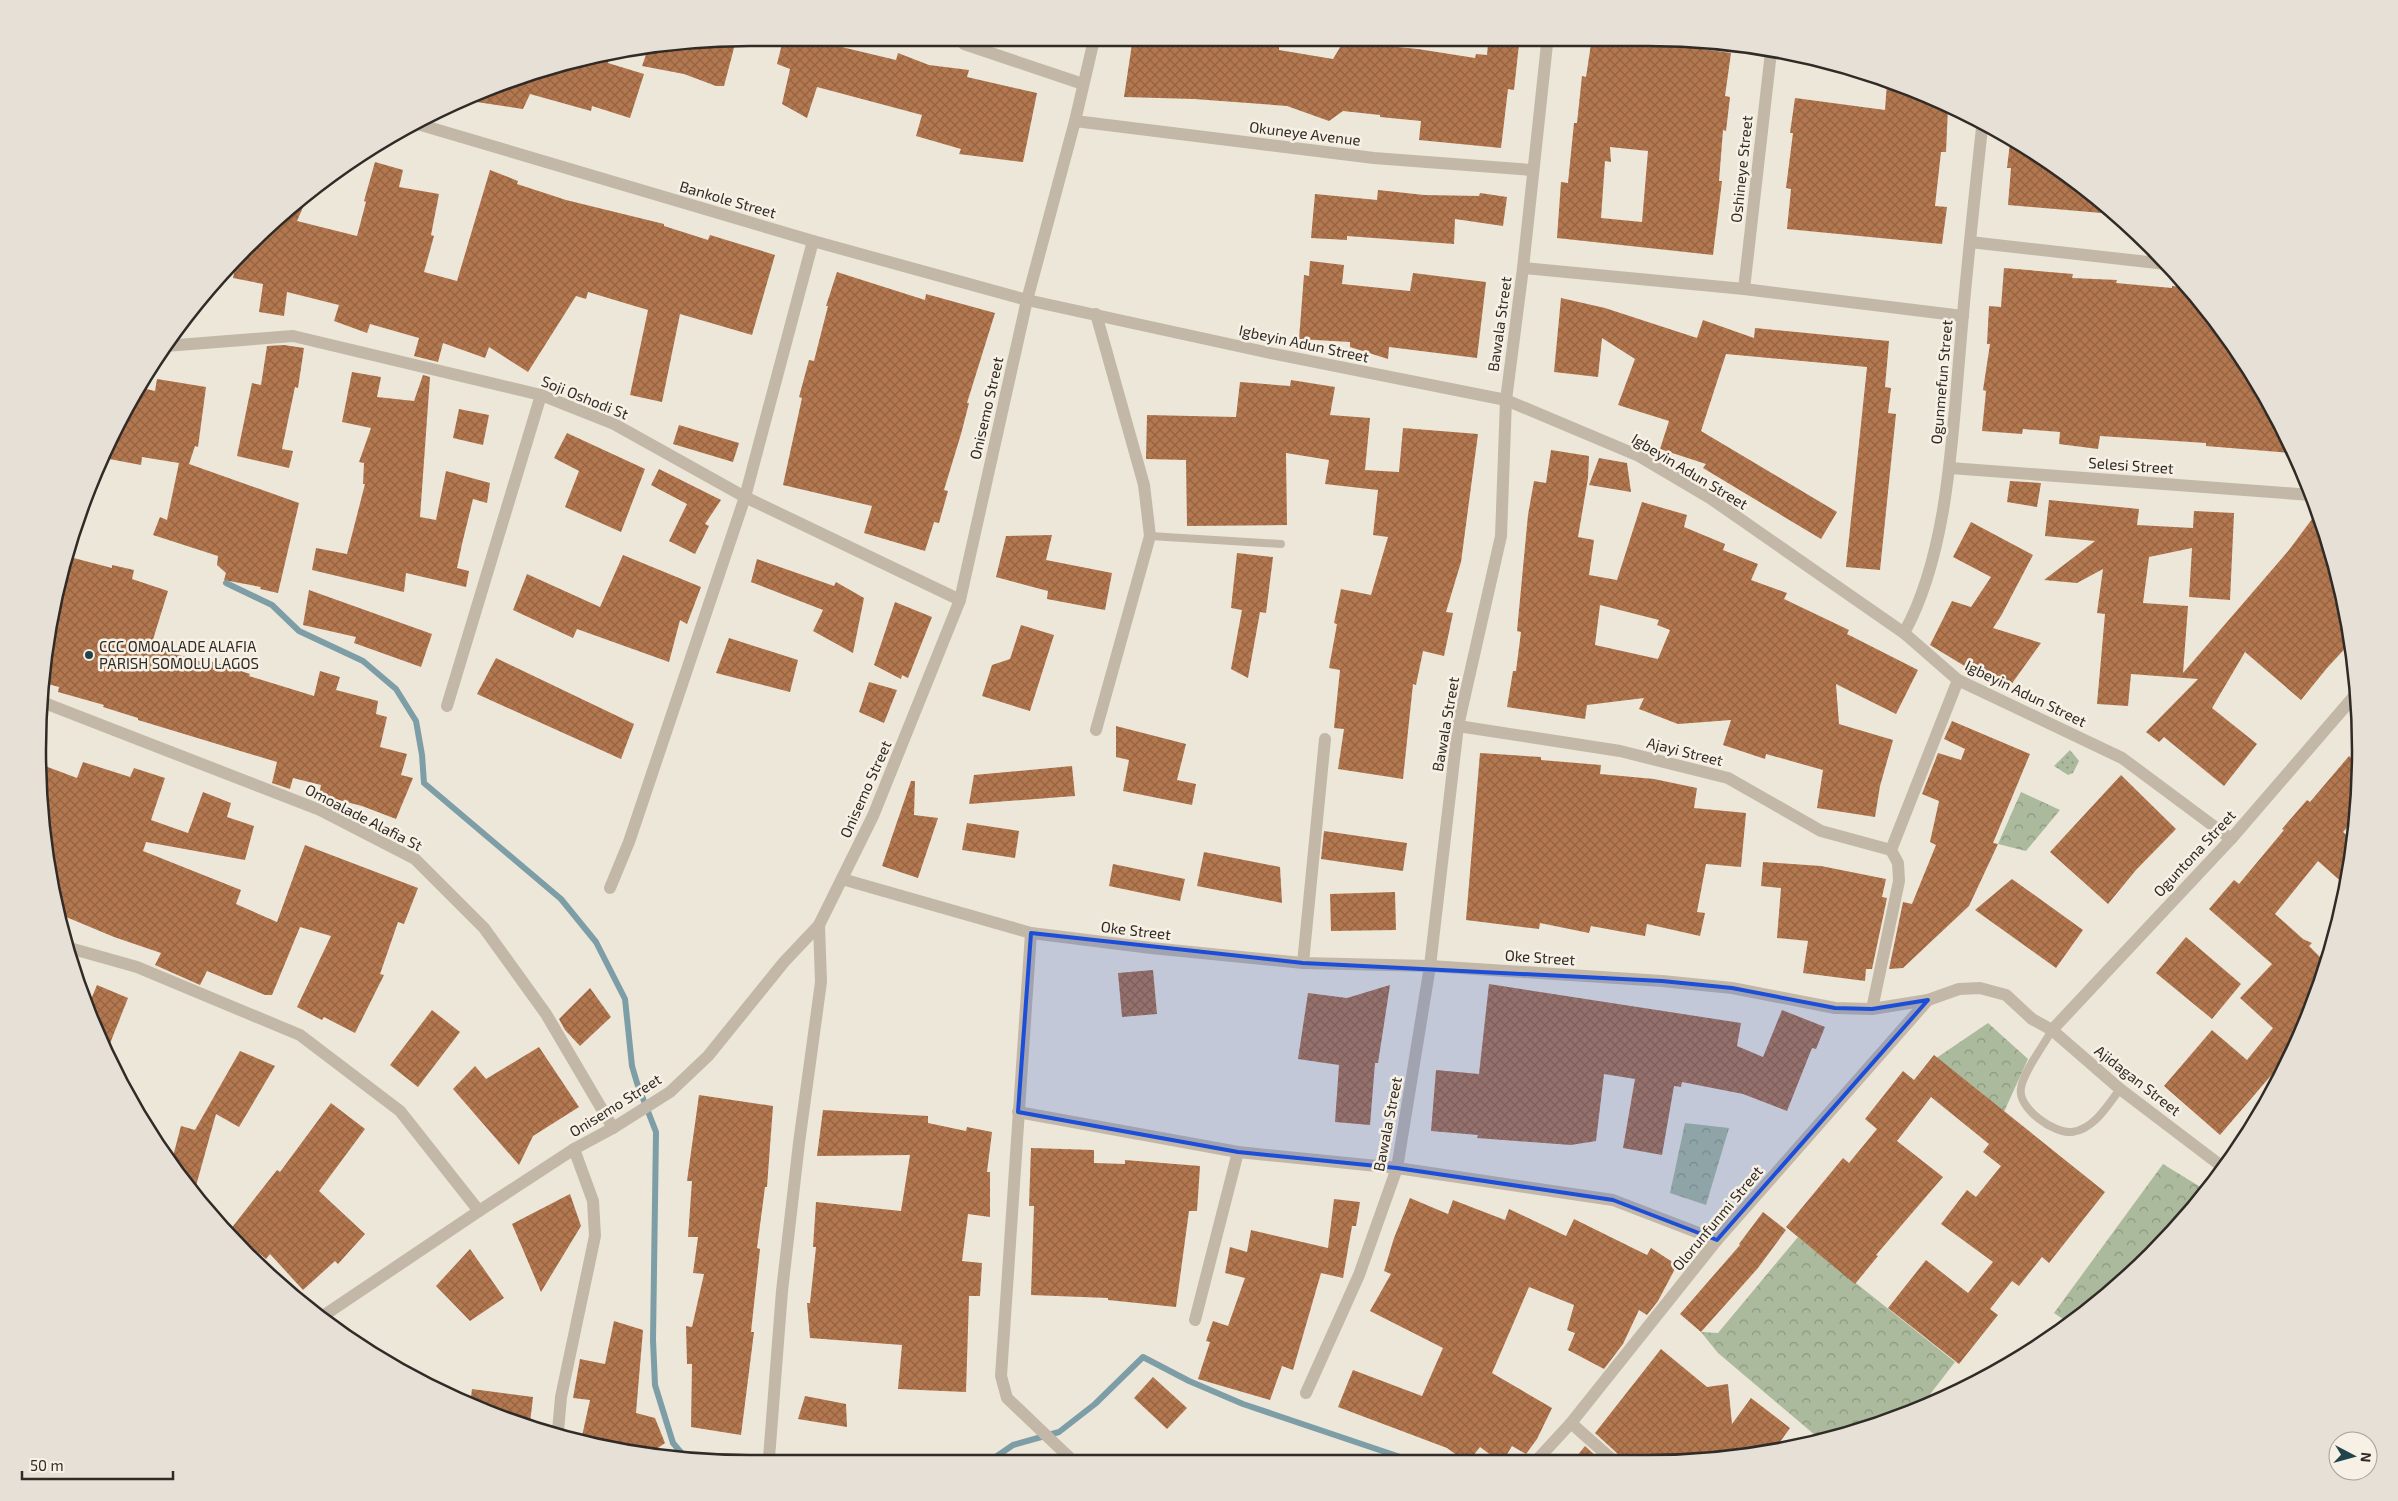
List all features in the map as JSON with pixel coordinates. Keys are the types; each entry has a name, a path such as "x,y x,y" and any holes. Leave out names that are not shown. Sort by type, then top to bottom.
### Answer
{"street":[{"path":"970,46 1083,84"},
{"name":"Onisemo Street","path":"327,1313 479,1211 574,1150 670,1092 708,1056 784,962 819,924 873,816 960,600 1027,300 1075,121 1092,46"},
{"name":"Bawala Street","path":"1306,1393 1359,1275 1397,1168 1430,966 1458,726 1501,536 1506,400 1523,268 1547,46"},
{"name":"Oshineye Street","path":"1744,289 1770,57"},
{"name":"Okuneye Avenue","path":"1075,121 1374,158 1532,170"},
{"name":"Bankole Street","path":"425,126 813,241 1027,300"},
{"name":"Ogunmefun Street","path":"1904,633 1917,609 1933,554 1950,468 1982,131"},
{"path":"610,888 629,842 746,497 813,241"},
{"path":"1970,242 2154,263"},
{"path":"1523,268 1744,289 1963,316"},
{"name":"Igbeyin Adun Street","path":"1027,300 1270,353 1506,400 1639,456 1710,498 1904,633 1958,680 2122,758 2231,839"},
{"path":"1096,314 1144,486 1150,536 1096,730"},
{"name":"Soji Oshodi St","path":"175,345 293,336 541,395 614,424 746,497 960,600"},
{"path":"448,706 541,395"},
{"name":"Selesi Street","path":"1950,468 2303,494"},
{"path":"1872,1009 1899,881 1898,863 1891,850 1958,680"},
{"name":"Oguntona Street","path":"2052,1030 2231,839 2350,701"},
{"name":"Omoalade Alafia St","path":"48,704 320,810 416,860 484,928 546,1014 613,1128"},
{"name":"Ajayi Street","path":"1458,726 1620,751 1728,778 1821,831 1891,850"},
{"path":"1303,963 1325,739"},
{"name":"Oke Street","path":"842,879 1031,933 1151,948 1303,963 1430,966 1723,987 1836,1008 1872,1009 1928,1000 1958,989 1980,988 2006,995 2032,1019"},
{"path":"769,1455 782,1291 799,1143 821,982 819,924"},
{"path":"1031,933 1000,1376 1007,1398 1066,1455"},
{"path":"75,950 137,967 300,1036 400,1111 479,1211"},
{"name":"Olorunfunmi Street","path":"1542,1455 1571,1423 1717,1240 1928,1000"},
{"name":"Ajidagan Street","path":"2032,1019 2052,1030 2120,1089 2218,1163"},
{"path":"1018,1112 1238,1152 1397,1168 1614,1200 1717,1240"},
{"path":"558,1428 561,1397 595,1236 593,1201 574,1150"},
{"path":"1195,1320 1238,1152"},
{"path":"1571,1423 1607,1455"}],"lane":[{"path":"1150,536 1281,544"},
{"path":"2052,1030 2029,1069 2020,1089 2024,1103 2034,1116 2051,1126 2071,1132 2086,1126 2098,1116 2120,1089"}],"highlighted area":[{"path":"1031,933 1303,963 1662,981 1732,988 1835,1008 1872,1009 1928,1000 1717,1240 1613,1200 1397,1168 1238,1152 1018,1112"}],"green space":[{"path":"2070,750 2079,761 2073,773 2068,775 2054,766"},
{"path":"2021,792 2060,810 2026,851 1998,844"},
{"path":"1988,1023 2028,1059 2003,1114 1926,1065"},
{"path":"1685,1123 1729,1128 1706,1205 1670,1193"},
{"path":"2163,1164 2200,1187 2177,1215 2112,1280 2063,1319 2054,1313"},
{"path":"1798,1237 1955,1362 1929,1396 1874,1417 1814,1434 1718,1353 1701,1332 1718,1333"}],"building":[{"path":"782,46 837,46 896,60 898,53 929,65 969,70 967,77 1037,93 1023,162 959,154 961,149 916,136 922,115 817,87 807,118 782,104 790,69 777,64"},
{"path":"1132,46 1279,46 1279,50 1333,59 1341,46 1386,46 1475,58 1476,54 1487,55 1488,46 1519,46 1514,90 1508,89 1501,148 1419,140 1421,121 1380,117 1380,115 1343,111 1329,121 1287,106 1194,99 1124,97"},
{"path":"1591,46 1694,48 1731,53 1725,96 1730,97 1726,131 1723,130 1719,181 1722,181 1713,255 1557,238 1561,182 1568,183 1574,123 1577,123 1582,76 1586,77","holes":["1610,147 1648,151 1642,222 1601,218 1605,161 1611,162"]},
{"path":"734,47 724,86 716,86 684,74 642,66 646,54"},
{"path":"608,61 608,63 644,74 630,118 592,106 591,111 530,94 523,109 477,102 568,70"},
{"path":"1887,89 1948,114 1946,152 1941,152 1935,206 1947,207 1942,244 1787,229 1791,189 1786,188 1795,98 1885,110"},
{"path":"2010,147 2039,165 2102,213 2008,205 2011,168 2007,168"},
{"path":"375,162 403,170 399,187 439,194 431,235 434,236 424,272 457,281 490,170 518,181 517,184 566,200 664,224 664,226 708,240 710,235 775,255 752,335 680,314 662,402 630,395 648,310 588,292 586,299 576,296 528,372 489,347 485,358 443,343 438,362 414,356 419,338 370,324 367,333 334,321 339,305 287,292 284,316 259,312 263,284 233,278 234,272 286,221 303,207 297,221 357,236 366,202 364,201"},
{"path":"1378,190 1424,195 1479,196 1480,193 1507,197 1503,226 1455,219 1454,244 1347,236 1347,240 1311,238 1315,194 1377,200"},
{"path":"1310,261 1344,265 1342,284 1410,291 1413,273 1486,282 1477,358 1389,347 1388,359 1350,347 1350,342 1299,339 1304,275 1309,276"},
{"path":"2004,268 2073,274 2072,278 2117,280 2116,283 2172,288 2172,286 2178,287 2233,359 2257,398 2285,452 2206,446 2206,443 2100,436 2098,449 2059,444 2060,432 2023,429 2022,434 1982,431 1986,391 1983,390 1990,344 1987,344 1989,306 2001,307"},
{"path":"837,272 925,300 926,294 995,313 967,403 969,403 961,434 944,490 948,491 939,523 934,522 925,551 864,533 872,506 783,485 802,398 799,397 809,360 814,361 828,306 826,306"},
{"path":"1561,298 1605,308 1697,338 1703,320 1754,338 1755,328 1889,341 1885,387 1891,388 1888,413 1896,414 1880,570 1846,567 1867,367 1726,354 1701,431 1837,512 1821,539 1703,468 1706,464 1660,449 1669,421 1618,405 1635,359 1602,338 1598,377 1554,372"},
{"path":"284,345 304,348 298,388 295,387 282,449 293,451 289,468 237,456 252,383 261,385 267,346"},
{"path":"352,372 381,377 377,397 414,401 423,375 430,377 420,517 436,520 446,471 490,483 487,503 473,499 462,544 457,568 469,571 466,587 406,573 404,592 312,570 316,548 347,554 365,484 363,484 364,463 359,462 371,428 342,422"},
{"path":"157,379 206,387 198,447 195,446 189,464 299,503 278,593 260,589 261,587 224,580 226,573 217,565 218,556 153,535 160,517 167,520 179,463 142,457 141,465 110,459 147,389 155,391"},
{"path":"1291,380 1335,387 1330,415 1370,418 1365,470 1399,472 1403,428 1478,434 1461,562 1446,612 1453,613 1444,656 1423,651 1416,685 1413,684 1403,779 1338,769 1344,729 1334,728 1340,670 1329,668 1337,624 1334,623 1341,589 1371,595 1388,537 1373,535 1378,490 1325,484 1329,460 1286,453 1287,525 1187,526 1186,460 1146,459 1147,415 1236,417 1240,382 1290,386"},
{"path":"459,409 489,415 483,445 453,438"},
{"path":"679,425 739,443 733,462 673,444"},
{"path":"567,433 645,469 621,532 565,507 579,471 554,458"},
{"path":"1551,450 1589,456 1588,478 1578,537 1594,540 1589,575 1617,580 1642,502 1687,515 1684,527 1725,544 1723,550 1758,564 1751,580 1787,593 1784,599 1849,630 1847,634 1918,670 1896,714 1836,684 1839,724 1893,740 1880,786 1875,817 1817,808 1823,770 1766,754 1765,759 1723,745 1731,720 1678,724 1639,709 1644,698 1587,705 1585,719 1507,707 1513,671 1516,671 1521,632 1517,631 1528,515 1534,481 1546,483","holes":["1600,605 1659,620 1657,625 1670,630 1658,659 1595,645"]},
{"path":"1599,458 1627,463 1631,492 1589,485"},
{"path":"659,469 721,500 705,524 709,526 695,554 669,541 687,504 651,485"},
{"path":"2010,481 2041,483 2037,507 2007,502"},
{"path":"2049,500 2139,509 2137,525 2193,528 2194,511 2234,513 2230,600 2189,597 2192,548 2149,557 2143,603 2188,606 2183,673 2289,550 2312,519 2328,568 2344,649 2301,700 2245,652 2212,708 2257,744 2224,786 2164,737 2159,742 2146,732 2198,679 2131,674 2128,706 2097,704 2105,614 2097,613 2103,569 2077,583 2044,580 2095,541 2045,536"},
{"path":"1971,522 2033,555 1993,628 2041,643 2008,689 1980,678 1981,676 1930,645 1952,601 1971,607 1991,577 1953,557"},
{"path":"1052,535 1046,560 1112,573 1105,610 1047,599 1048,591 996,577 1006,536"},
{"path":"1237,553 1273,557 1266,613 1260,612 1248,678 1231,669 1242,610 1231,608"},
{"path":"623,555 701,587 687,624 680,620 669,662 577,629 573,638 513,610 527,574 600,607"},
{"path":"73,558 112,568 112,565 134,570 132,579 168,591 151,646 208,664 210,661 250,674 249,676 314,696 320,671 340,677 336,690 378,701 376,714 387,717 380,747 407,754 401,775 413,778 396,819 362,806 319,795 321,785 293,778 290,789 272,783 277,762 138,720 138,718 103,707 104,705 58,692 59,687 50,685 52,659 60,613"},
{"path":"757,559 834,586 836,582 864,598 853,653 813,631 823,610 751,582"},
{"path":"309,590 432,634 421,667 354,643 356,637 303,625"},
{"path":"895,602 932,617 908,678 902,675 901,679 874,665"},
{"path":"1021,625 1054,635 1030,711 982,696 992,665 1010,659"},
{"path":"729,638 798,660 790,692 716,673"},
{"path":"496,658 634,724 621,759 477,694"},
{"path":"869,682 897,690 884,723 859,712"},
{"path":"1952,721 2030,754 1993,843 1998,844 1969,906 1903,968 1889,969 1903,902 1912,904 1936,845 1930,842 1939,801 1922,794 1938,753 1961,760 1965,749 1944,739"},
{"path":"1116,726 1186,744 1177,780 1196,784 1192,805 1123,791 1129,760 1116,757"},
{"path":"1480,753 1541,757 1541,760 1601,765 1600,774 1654,779 1697,788 1694,808 1746,813 1741,867 1706,864 1697,912 1705,913 1700,936 1647,924 1645,936 1591,926 1589,933 1540,923 1539,929 1466,920"},
{"path":"2349,756 2352,758 2347,827 2343,832 2347,835 2346,842 2339,880 2318,861 2275,914 2303,939 2312,943 2309,946 2320,957 2314,977 2298,1020 2273,1073 2220,1135 2164,1086 2212,1030 2247,1060 2273,1028 2240,998 2272,964 2209,909 2234,880 2239,884 2307,800 2310,802"},
{"path":"83,762 130,777 134,768 165,778 151,820 188,833 203,792 231,803 227,817 254,826 245,860 146,842 143,851 241,890 236,904 277,922 305,845 418,888 404,924 398,922 380,974 384,975 355,1033 324,1017 322,1020 297,1007 331,936 300,927 272,995 265,995 207,971 200,985 155,965 161,953 114,937 66,917 52,842 47,767 77,778"},
{"path":"1072,766 1075,796 969,804 974,775"},
{"path":"2121,775 2176,829 2136,870 2108,904 2050,852"},
{"path":"911,781 915,781 914,815 938,818 918,878 882,866"},
{"path":"967,823 1019,831 1015,858 962,850"},
{"path":"1324,831 1407,843 1403,871 1321,859"},
{"path":"1204,852 1280,867 1282,903 1197,886"},
{"path":"1763,862 1821,866 1886,879 1882,897 1887,898 1872,969 1866,969 1865,981 1803,973 1808,941 1777,938 1781,888 1761,886"},
{"path":"1113,864 1185,879 1180,901 1109,886"},
{"path":"2012,879 2083,930 2056,968 1975,910"},
{"path":"1395,892 1396,930 1331,931 1330,894"},
{"path":"2186,937 2241,984 2212,1019 2156,973"},
{"path":"1153,970 1157,1014 1122,1017 1118,973"},
{"path":"1489,984 1741,1023 1737,1046 1763,1057 1782,1010 1825,1027 1816,1049 1812,1048 1787,1111 1743,1094 1682,1082 1681,1087 1674,1086 1662,1155 1623,1148 1635,1079 1604,1074 1596,1141 1571,1145 1477,1138 1478,1135 1431,1131 1436,1070 1479,1074"},
{"path":"97,985 128,998 110,1043 100,1020 92,998"},
{"path":"1390,985 1378,1063 1375,1063 1370,1125 1335,1122 1339,1065 1298,1059 1308,993 1347,998"},
{"path":"590,988 611,1017 580,1046 565,1030 559,1019"},
{"path":"432,1010 460,1032 418,1087 390,1065"},
{"path":"539,1047 579,1107 533,1136 519,1165 453,1089 475,1066 486,1079"},
{"path":"240,1051 275,1066 239,1127 216,1114 196,1184 174,1154 181,1126 195,1130"},
{"path":"1934,1055 2105,1192 2049,1263 2042,1257 2019,1286 2012,1281 1990,1309 1998,1315 1959,1364 1888,1308 1926,1260 1968,1293 1993,1262 1941,1224 1967,1190 1976,1197 2001,1166 1983,1152 1989,1144 1931,1097 1897,1141 1943,1177 1876,1255 1878,1256 1855,1284 1786,1227 1843,1158 1849,1163 1877,1129 1865,1119 1903,1071 1914,1080"},
{"path":"699,1095 773,1106 767,1187 765,1187 757,1248 760,1249 751,1332 754,1332 741,1435 691,1427 692,1364 687,1364 686,1326 692,1327 704,1274 693,1273 698,1237 688,1237 692,1181 687,1181"},
{"path":"331,1103 365,1129 319,1191 365,1234 338,1264 335,1261 303,1290 270,1254 266,1259 232,1227 277,1170 280,1172"},
{"path":"823,1110 928,1116 928,1123 966,1131 967,1127 992,1132 987,1172 990,1172 990,1217 968,1214 962,1261 982,1263 980,1296 969,1296 966,1392 898,1389 902,1345 810,1338 807,1303 810,1303 816,1247 813,1247 816,1202 901,1211 910,1155 817,1156"},
{"path":"1031,1148 1094,1150 1094,1163 1125,1164 1125,1160 1200,1166 1197,1211 1189,1211 1176,1307 1108,1300 1108,1298 1031,1295 1034,1206 1029,1206"},
{"path":"570,1194 581,1226 541,1292 512,1224"},
{"path":"1410,1198 1448,1214 1453,1200 1505,1220 1509,1209 1566,1236 1574,1219 1647,1255 1651,1248 1677,1265 1658,1301 1647,1315 1639,1310 1623,1344 1604,1369 1568,1350 1575,1333 1567,1330 1574,1305 1529,1287 1492,1373 1552,1408 1537,1439 1526,1454 1512,1446 1507,1455 1491,1455 1480,1447 1474,1455 1457,1455 1447,1448 1338,1407 1353,1370 1422,1396 1443,1348 1370,1311 1391,1274 1384,1271 1394,1238"},
{"path":"1334,1199 1360,1202 1356,1226 1352,1226 1343,1278 1321,1273 1293,1370 1282,1366 1270,1400 1198,1379 1210,1342 1206,1341 1213,1321 1228,1326 1245,1278 1225,1273 1230,1247 1247,1252 1251,1230 1328,1248"},
{"path":"1763,1212 1786,1230 1758,1268 1701,1332 1680,1314 1740,1245"},
{"path":"470,1249 504,1298 470,1321 436,1286"},
{"path":"614,1321 643,1330 636,1413 655,1418 665,1443 657,1449 582,1434 590,1400 573,1398 580,1359 605,1364"},
{"path":"1661,1349 1707,1387 1728,1384 1732,1424 1751,1398 1790,1428 1780,1442 1739,1449 1648,1455 1619,1455 1595,1433"},
{"path":"1153,1377 1187,1408 1167,1429 1134,1398"},
{"path":"472,1389 533,1397 530,1419 481,1401 471,1397"},
{"path":"805,1396 846,1404 847,1427 798,1419"},
{"path":"1585,1446 1595,1455 1578,1455"}],"waterway":[{"path":"226,583 272,605 299,631 363,661 396,689 416,721 422,755 424,783 561,899 596,942 625,999 632,1066 656,1132 653,1340 655,1385 673,1443 680,1451"},
{"path":"998,1455 1013,1445 1059,1432 1095,1404 1143,1357 1189,1381 1243,1404 1394,1455"}],"place":[{"name":"CCC OMOALADE ALAFIA PARISH SOMOLU LAGOS","path":"89,655"}]}
